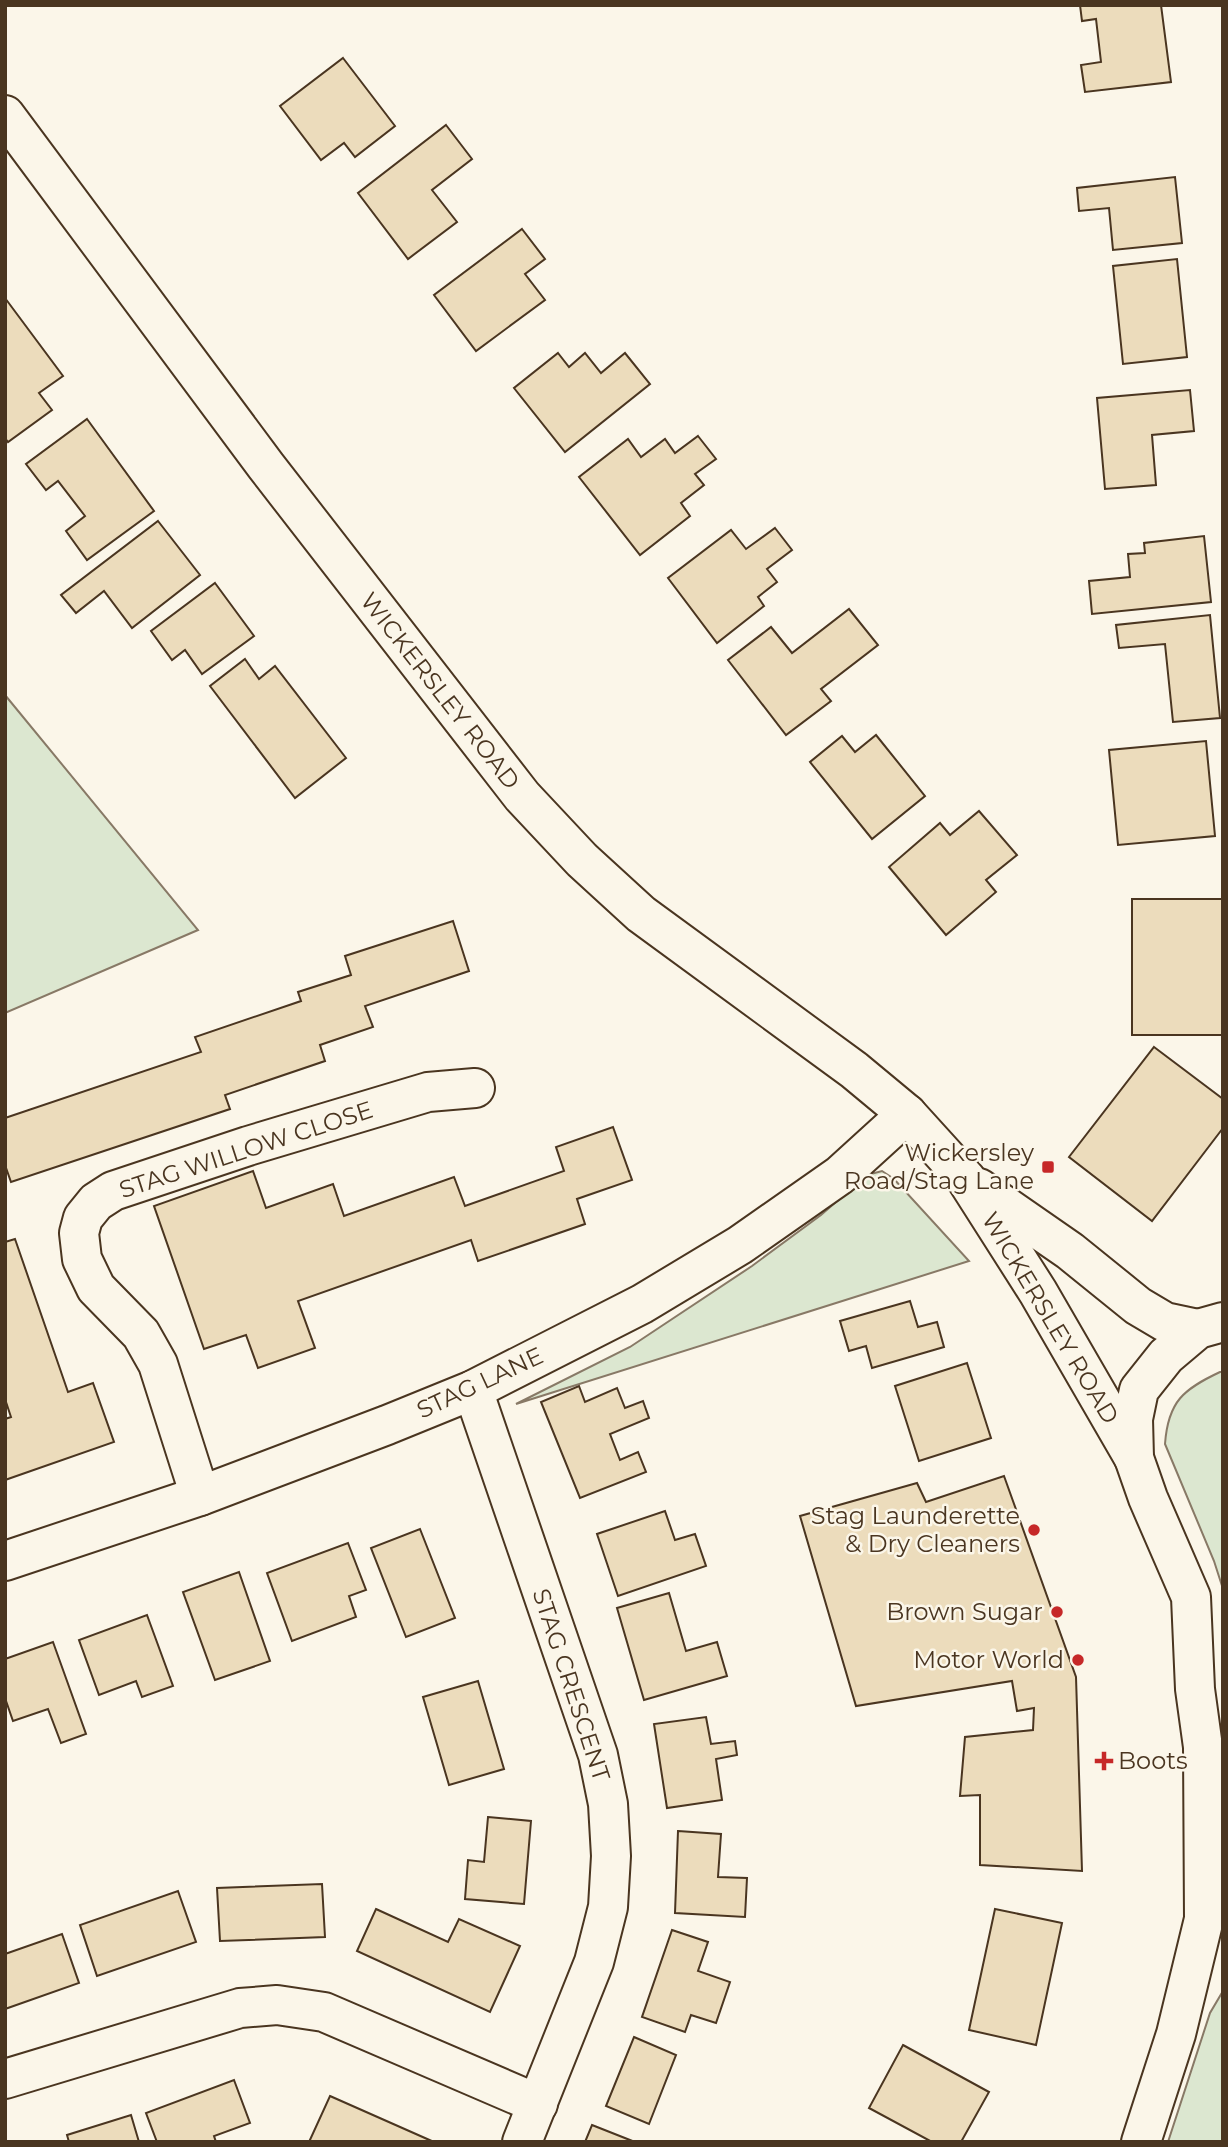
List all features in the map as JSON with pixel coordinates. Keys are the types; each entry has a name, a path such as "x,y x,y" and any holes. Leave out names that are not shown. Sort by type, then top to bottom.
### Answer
{"street":[{"name":"WICKERSLEY ROAD","path":"5,115 266,466 522,796 582,860 641,914 854,1070 907,1114 966,1179 1038,1292 1134,1458"},
{"name":"STAG WILLOW CLOSE","path":"200,1496 158,1364 141,1335 96,1288 82,1259 79,1233 83,1218 96,1202 113,1191 248,1146 428,1092 475,1088"},
{"name":"STAG LANE","path":"5,1561 200,1496 473,1390 642,1304 740,1245 840,1175 907,1114"},
{"name":"WICKERSLEY ROAD","path":"966,1179 1070,1251 1138,1306 1165,1322 1210,1326"},
{"path":"1141,2142 1214,1908 1213,1760 1195,1689 1191,1597 1134,1458 1133,1419 1139,1390 1166,1356 1210,1326"},
{"name":"STAG CRESCENT","path":"473,1390 598,1755 608,1804 611,1856 608,1907 594,1962 522,2142"},
{"path":"5,2079 240,2008 277,2005 324,2012 538,2104"}],"green space":[{"path":"5,695 198,930 5,1013"},
{"path":"882,1171 894,1179 969,1261 516,1404 630,1347 752,1266 821,1215 867,1175"},
{"path":"1223,1372 1223,1589 1165,1444 1170,1417 1180,1398 1197,1384"},
{"path":"1223,1991 1223,2142 1168,2142 1210,2013"}],"building":[{"path":"1080,5 1161,5 1171,82 1085,92 1081,65 1101,62 1096,19 1082,21"},
{"path":"343,58 395,126 355,157 344,143 321,160 280,106"},
{"path":"446,125 472,159 432,190 457,222 408,259 358,193"},
{"path":"1175,177 1182,243 1113,250 1109,208 1079,211 1077,188"},
{"path":"522,229 545,259 525,274 545,300 476,351 434,295"},
{"path":"1177,259 1187,357 1123,364 1113,266"},
{"path":"5,298 63,376 39,393 52,410 8,442 5,438"},
{"path":"558,353 569,367 585,353 601,373 625,353 650,384 565,452 514,388"},
{"path":"1190,390 1194,431 1152,435 1156,485 1105,489 1097,398"},
{"path":"87,419 154,511 87,560 66,531 85,516 58,481 46,490 26,464"},
{"path":"698,436 716,459 695,474 704,485 681,503 690,516 640,555 579,477 628,439 641,457 665,439 675,453"},
{"path":"158,521 200,575 132,628 104,591 76,613 61,595"},
{"path":"775,528 792,550 767,569 777,582 758,597 764,606 717,643 668,578 731,530 746,549"},
{"path":"1204,536 1211,602 1092,614 1089,581 1130,577 1128,554 1145,553 1144,543"},
{"path":"215,583 254,636 202,674 185,650 172,660 151,631"},
{"path":"849,609 878,645 821,689 831,701 786,735 728,660 771,627 792,653"},
{"path":"1210,615 1220,718 1173,722 1165,644 1119,648 1116,625"},
{"path":"245,659 259,679 275,666 346,758 295,798 210,686"},
{"path":"876,735 925,796 872,839 810,762 842,736 855,752"},
{"path":"1206,741 1215,836 1118,845 1109,750"},
{"path":"979,811 1017,855 986,880 996,892 946,935 889,867 940,823 950,835"},
{"path":"1132,899 1223,899 1223,1035 1132,1035"},
{"path":"453,921 469,971 365,1006 373,1027 320,1045 325,1061 225,1095 230,1109 11,1182 5,1165 5,1118 201,1052 195,1037 301,1001 298,992 351,975 345,956"},
{"path":"1154,1047 1223,1099 1223,1128 1152,1221 1069,1157"},
{"path":"613,1127 632,1180 577,1199 585,1224 478,1261 471,1240 298,1301 315,1348 258,1368 246,1335 204,1349 154,1206 253,1171 266,1208 333,1184 344,1216 454,1177 465,1206 564,1171 556,1147"},
{"path":"15,1239 68,1392 93,1383 114,1442 5,1480 5,1419 11,1417 5,1399 5,1242"},
{"path":"910,1301 918,1327 937,1322 944,1347 872,1368 866,1346 849,1351 840,1321"},
{"path":"967,1363 991,1438 919,1461 895,1386"},
{"path":"579,1386 585,1402 617,1388 625,1408 643,1401 649,1418 610,1434 620,1460 638,1452 646,1472 580,1498 541,1402"},
{"path":"1004,1476 1076,1677 1082,1871 980,1865 980,1795 960,1796 965,1737 1033,1730 1034,1708 1017,1711 1012,1681 856,1706 800,1516 917,1483 926,1502"},
{"path":"665,1511 675,1540 695,1534 706,1566 618,1596 597,1534"},
{"path":"420,1529 455,1618 406,1637 371,1548"},
{"path":"348,1543 366,1590 349,1596 356,1617 292,1641 267,1573"},
{"path":"239,1572 270,1661 215,1680 183,1592"},
{"path":"669,1593 686,1651 717,1642 727,1676 644,1700 617,1608"},
{"path":"147,1615 173,1686 142,1697 136,1681 99,1695 79,1640"},
{"path":"53,1642 86,1734 61,1743 48,1709 13,1721 5,1698 5,1659"},
{"path":"478,1681 504,1769 449,1785 423,1697"},
{"path":"706,1717 711,1744 735,1741 737,1755 716,1759 722,1800 667,1808 654,1724"},
{"path":"488,1817 531,1821 524,1904 465,1899 468,1860 484,1862"},
{"path":"678,1831 721,1834 718,1877 747,1878 745,1917 675,1913"},
{"path":"322,1884 325,1937 220,1941 217,1888"},
{"path":"178,1891 196,1942 97,1976 80,1925"},
{"path":"376,1909 448,1942 459,1919 520,1946 490,2012 357,1951"},
{"path":"995,1909 1062,1923 1036,2045 969,2030"},
{"path":"672,1930 708,1942 698,1971 730,1982 716,2023 691,2015 685,2032 642,2017"},
{"path":"62,1934 79,1983 5,2009 5,1954"},
{"path":"634,2037 676,2055 649,2124 606,2106"},
{"path":"903,2045 989,2092 961,2142 932,2142 869,2108"},
{"path":"234,2080 250,2123 214,2136 216,2142 157,2142 146,2113"},
{"path":"330,2096 434,2142 309,2142"},
{"path":"131,2115 139,2142 69,2142 67,2135"},
{"path":"592,2125 635,2142 585,2142"}],"place":[{"name":"Wickersley Road/Stag Lane","path":"1048,1167"},
{"name":"Stag Launderette & Dry Cleaners","path":"1034,1530"},
{"name":"Brown Sugar","path":"1057,1612"},
{"name":"Motor World","path":"1078,1660"},
{"name":"Boots","path":"1104,1761"}]}
